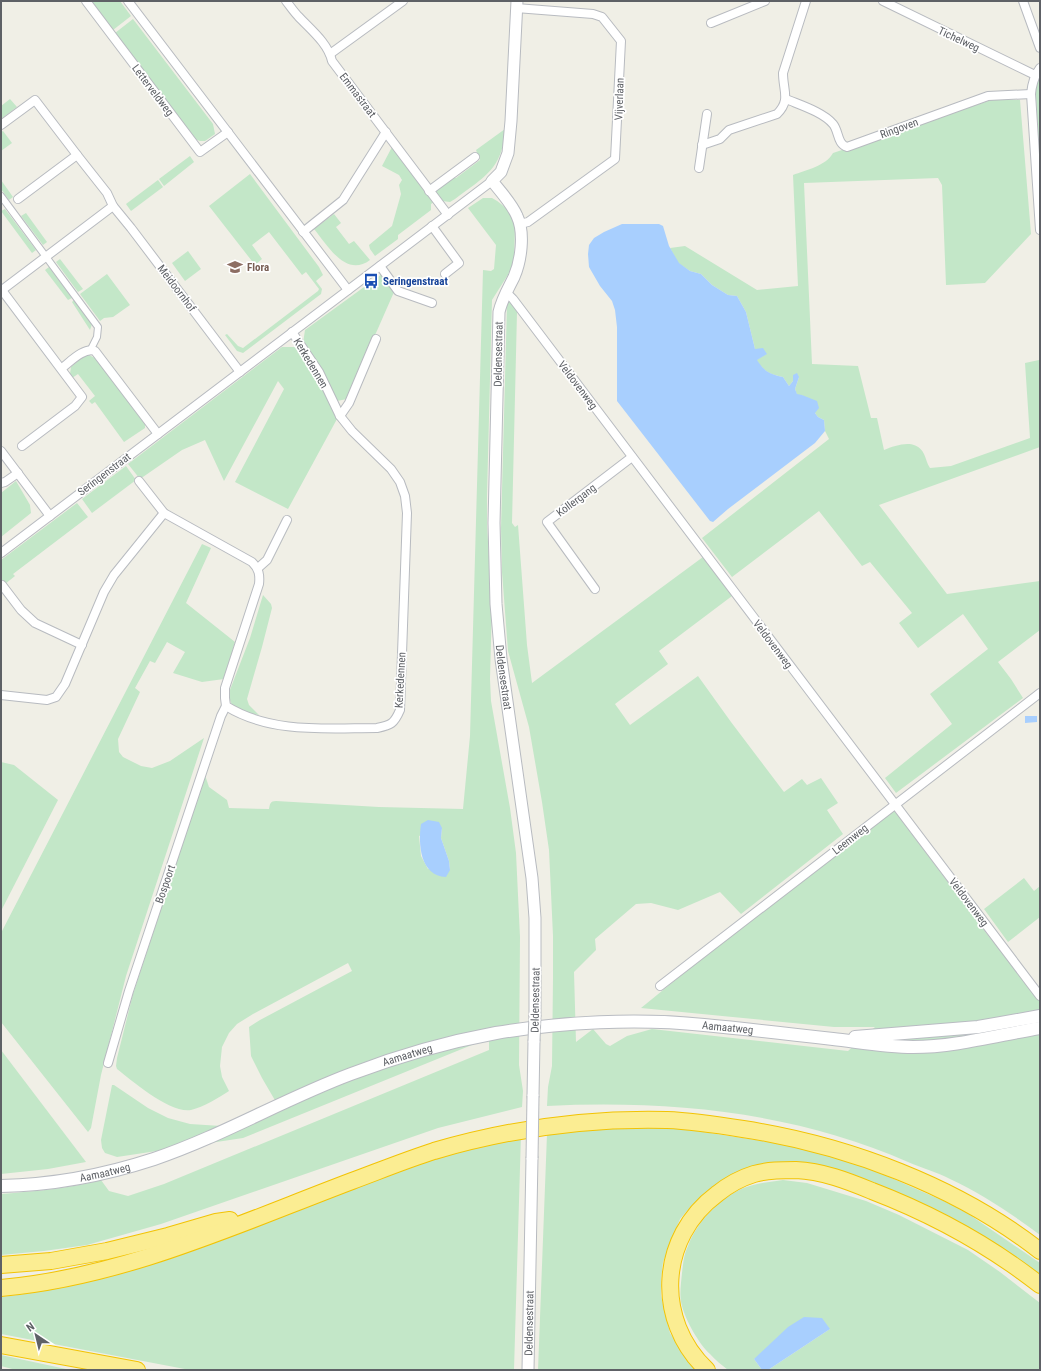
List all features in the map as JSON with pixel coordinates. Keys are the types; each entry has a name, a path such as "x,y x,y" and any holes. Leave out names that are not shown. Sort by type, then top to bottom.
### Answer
{"highway":[{"path":"1,1288 32,1285 110,1268 155,1254 433,1152 518,1131 588,1122 624,1120 669,1120 712,1124 771,1133 814,1143 860,1157 924,1181 956,1197 1026,1239 1040,1250"},
{"path":"707,1370 698,1361 686,1344 677,1327 672,1310 670,1291 671,1268 676,1247 683,1233 693,1216 705,1202 737,1181 753,1174 798,1170 834,1177 869,1189 928,1214 956,1229 990,1250 1040,1285"},
{"path":"1,1265 51,1261 107,1251 216,1222 263,1214"},
{"path":"1,1345 137,1370"}],"main road":[{"name":"Aamaatweg","path":"832,1039 978,1027 1040,1016"},
{"name":"Aamaatweg","path":"1,1186 55,1182 101,1173 154,1158 202,1139 351,1074 416,1052 496,1033 547,1027 630,1021 702,1024 886,1046 914,1047 944,1045 1040,1028"}],"street":[{"name":"Letterveldweg","path":"86,1 200,152 228,132"},
{"path":"128,1 348,290"},
{"name":"Emmastraat","path":"286,1 298,16 310,27 330,54 332,61 448,215"},
{"path":"330,54 403,1"},
{"path":"711,23 765,1"},
{"name":"Tichelweg","path":"883,1 1035,75"},
{"path":"1023,1 1040,48"},
{"path":"702,145 720,139 729,130 777,114 782,108 786,99 786,92 783,85 784,74 803,2"},
{"path":"492,181 501,172 508,153 516,4"},
{"name":"Vijverlaan","path":"516,4 593,14 602,18 621,41 616,159 528,222 520,224"},
{"path":"1040,68 1035,75 1031,94 1040,230"},
{"name":"Ringoven","path":"786,99 813,110 830,120 835,125 843,146 847,147 988,96 1031,94"},
{"name":"Meidoornhof","path":"1,126 35,100 107,193 113,206 240,372"},
{"path":"699,168 708,114"},
{"path":"304,232 343,200 386,132"},
{"path":"18,199 77,155"},
{"path":"430,191 475,157"},
{"name":"Seringenstraat","path":"1,553 492,181"},
{"name":"Deldensestraat","path":"492,181 517,215 520,224 521,245 519,262 514,277 502,302 500,312 495,574 501,659 532,878 535,925 535,1014 528,1370"},
{"path":"1,196 98,327 97,337 91,349 84,352 62,368"},
{"path":"22,446 75,406 82,397 62,368 2,290 113,206"},
{"path":"432,226 459,263 445,274"},
{"path":"380,266 398,292 432,303"},
{"name":"Veldovenweg","path":"506,292 513,299 1040,996"},
{"name":"Kerkedennen","path":"226,706 266,723 291,727 377,728 390,725 396,719 400,710 407,513 405,496 400,482 391,469 356,436 340,416 319,372 292,332"},
{"path":"340,416 349,403 376,339"},
{"path":"91,349 98,354 158,434"},
{"path":"1,452 50,516"},
{"name":"Kollergang","path":"595,589 547,522 632,457"},
{"path":"1,483 18,473"},
{"path":"139,480 164,514 252,562 258,568 260,576 259,584 225,688 224,698 226,706"},
{"path":"1,694 47,700 56,697 65,684 107,586 114,575 164,514"},
{"path":"258,568 267,560 287,520"},
{"path":"2,584 21,610 35,623 82,645"},
{"name":"Leemweg","path":"660,986 1040,693"},
{"name":"Bospoort","path":"108,1063 129,991 221,716 226,706"}],"green space":[{"path":"91,1 120,1 131,16 113,30"},
{"path":"133,19 213,124 215,134 205,141 195,139 115,33"},
{"path":"1040,76 1040,175 1035,78"},
{"path":"10,99 17,107 1,119 1,106"},
{"path":"994,99 1020,100 1031,234 985,283 946,285 942,185 938,178 804,183 812,364 858,366 871,418 877,418 884,450 895,446 911,444 921,449 930,468 951,466 1030,438 1025,363 1039,360 1040,447 879,505 947,594 1040,581 1040,630 998,662 1023,698 896,793 885,778 952,724 930,694 988,649 963,614 918,648 899,623 912,613 870,562 862,566 819,511 732,577 702,538 829,439 825,431 824,420 818,417 802,395 797,395 795,389 799,377 789,386 783,377 768,372 756,360 766,354 755,349 746,312 737,296 728,295 712,285 701,274 690,271 678,263 670,248 685,246 757,290 798,286 793,175 821,164 833,153"},
{"path":"505,129 500,154 490,171 455,199 450,202 442,201 435,193 436,189 450,178 456,178 480,160 476,150"},
{"path":"3,131 12,143 1,151 1,132"},
{"path":"392,147 434,202 431,204 431,210 398,235 398,239 375,256 369,245 392,226 401,194 399,185 402,180 399,175 382,166"},
{"path":"190,156 194,162 164,186 159,179"},
{"path":"250,174 319,267 323,275 316,281 322,289 321,294 243,353 237,351 225,335 227,334 238,346 243,348 319,289 306,272 302,275 269,232 252,245 262,259 255,265 209,206"},
{"path":"1,180 13,197 9,200 1,189"},
{"path":"158,180 163,187 131,211 126,204"},
{"path":"483,198 492,198 507,209 514,221 515,226 514,262 511,270 492,300 487,526 492,603 490,679 491,701 510,808 516,853 520,937 519,1065 523,1091 522,1107 438,1128 161,1224 87,1245 1,1255 1,1194 64,1188 101,1180 109,1191 128,1196 164,1184 489,1050 489,1038 243,1138 117,1157 105,1153 102,1148 101,1140 112,1085 148,1108 168,1118 190,1124 237,1127 276,1102 251,1056 249,1027 352,971 348,963 237,1024 229,1033 222,1047 220,1066 222,1077 229,1091 201,1107 191,1110 183,1110 173,1107 152,1096 117,1069 117,1058 133,994 205,775 209,787 227,800 229,808 269,809 271,802 276,801 379,807 463,809 470,736 483,270 491,271 494,269 496,245 468,208","holes":["442,828 441,838 449,861 450,870 428,869 421,856 419,836"]},
{"path":"5,209 36,250 32,253 1,211"},
{"path":"26,213 47,242 43,245 21,216"},
{"path":"334,214 341,223 336,227 349,244 354,241 370,260 361,265 345,263 325,244 314,229"},
{"path":"188,251 201,269 185,281 172,263"},
{"path":"60,259 83,289 78,292 56,262"},
{"path":"49,267 72,298 68,300 45,270"},
{"path":"107,274 130,305 113,317 104,318 100,321 80,294"},
{"path":"382,274 394,292 347,399 337,401 322,369 303,343 305,330"},
{"path":"74,300 92,324 90,330 72,302"},
{"path":"509,300 517,312 512,523 515,527 518,525 527,645 532,683 703,557 732,596 659,651 668,664 615,704 630,725 698,676 784,792 802,779 807,785 821,778 838,803 827,810 843,834 741,914 720,892 678,910 651,903 636,904 595,939 596,950 574,972 576,1042 593,1029 606,1044 610,1046 627,1036 652,1029 848,1051 875,1027 834,1027 641,1008 727,938 893,809 990,938 1040,997 1040,1235 974,1191 945,1177 865,1145 821,1131 731,1113 685,1108 639,1105 547,1106 548,1087 552,1066 553,978 553,936 549,850 529,727 508,651 502,572 501,528 507,304"},
{"path":"282,347 297,347 313,369 337,419 288,509 235,482 284,389 278,381 224,481 205,440 182,450 140,479 128,464"},
{"path":"89,355 95,358 145,424 145,428 124,442 95,402 92,404 89,401 95,396 78,374 72,378 70,374 71,367 84,356"},
{"path":"126,466 136,480 92,513 82,499"},
{"path":"16,481 30,505 31,513 1,537 1,493"},
{"path":"77,503 88,517 13,574 15,576 5,584 1,579 1,560"},
{"path":"202,544 211,548 186,603 235,642 224,679 202,682 173,673 185,652 167,642 155,663 150,661 135,688 140,692 118,739 119,752 123,757 141,766 152,768 170,761 204,738 126,976 101,1075 91,1128 88,1132 1,1022 1,933"},
{"path":"263,595 271,604 272,608 247,699 249,705 259,715 248,713 232,705 228,695 250,638"},
{"path":"1,762 14,765 58,800 1,911"},
{"path":"1024,878 1034,891 1040,886 1040,917 1008,942 984,909"},
{"path":"1,1050 86,1162 48,1169 1,1174"},
{"path":"632,1124 697,1131 801,1147 864,1166 946,1202 967,1213 1040,1263 1040,1281 824,1170 717,1186 692,1205 680,1219 663,1262 661,1296 670,1333 695,1370 538,1370 547,1134"},
{"path":"521,1134 514,1370 190,1370 1,1334 1,1297 48,1290 93,1280 138,1267 201,1246 310,1202 353,1187 424,1163"},
{"path":"783,1180 807,1183 866,1201 899,1215 968,1250 1000,1272 1040,1303 1040,1370 768,1370 830,1329 754,1359 762,1370 728,1370 706,1350 693,1332 684,1312 680,1290 686,1252 692,1237 703,1220 724,1199 751,1185"},
{"path":"1,1355 73,1370 16,1370 1,1366"}],"water":[{"path":"622,224 659,224 663,226 669,246 679,263 690,271 701,274 712,285 728,295 737,296 746,312 755,349 763,348 767,354 757,360 768,372 783,377 789,386 793,381 793,375 797,373 799,377 795,389 797,394 817,401 819,408 815,413 818,417 824,420 825,431 815,443 713,522 710,521 617,401 617,327 615,310 612,301 600,286 589,267 588,254 589,245 594,238"},
{"path":"1025,716 1037,716 1037,722 1025,723"},
{"path":"428,820 439,822 442,828 441,838 449,861 450,870 446,877 437,875 431,871 423,858 420,841 421,824"},
{"path":"804,1317 822,1318 830,1329 768,1370 762,1370 754,1359 788,1327"}],"place":[{"name":"Flora","path":"235,267"},
{"name":"Seringenstraat","path":"371,281"}]}
